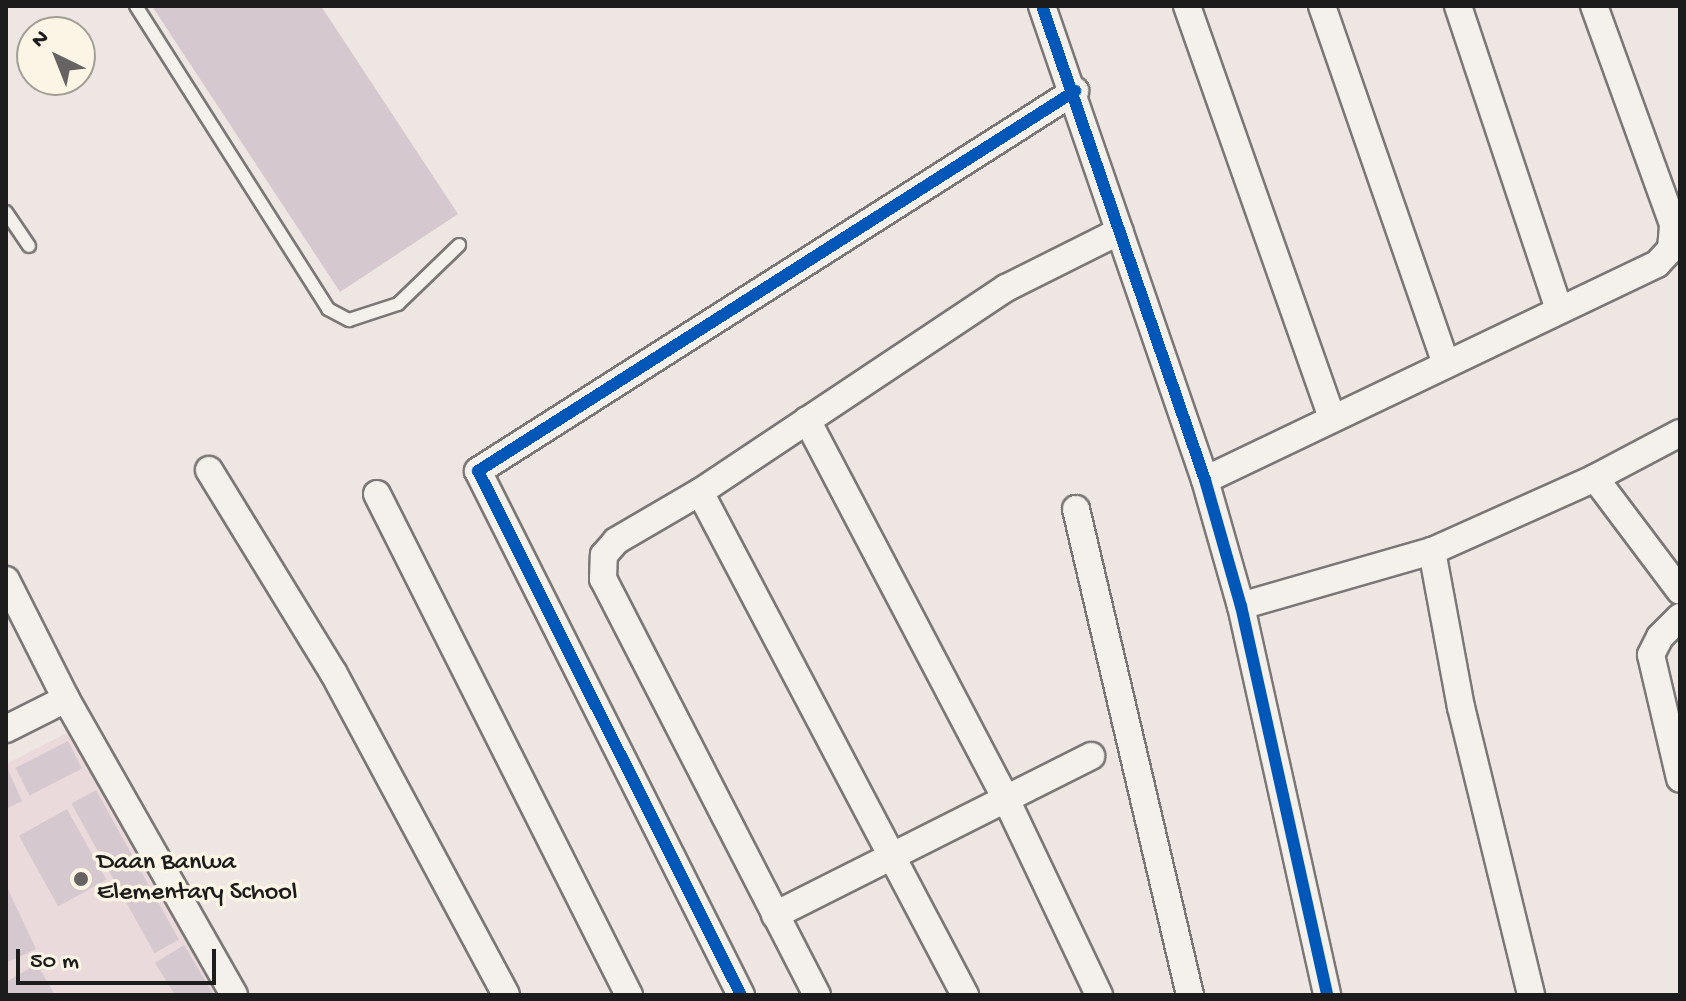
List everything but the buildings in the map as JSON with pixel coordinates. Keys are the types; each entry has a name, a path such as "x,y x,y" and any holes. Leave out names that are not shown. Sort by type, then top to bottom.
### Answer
{"street":[{"path":"1042,6 1075,91 1205,480 1241,606 1327,995"},
{"path":"1187,6 1332,417"},
{"path":"1322,6 1445,362"},
{"path":"1458,6 1559,310"},
{"path":"1205,480 1445,362 1657,264 1671,249 1673,224 1594,6"},
{"path":"741,995 478,471 1075,91"},
{"path":"817,995 603,579 604,555 616,541 700,492 1006,288 1120,231"},
{"path":"807,420 1006,799 1099,995"},
{"path":"1241,606 1432,551 1595,478 1680,433"},
{"path":"209,470 333,672 506,995"},
{"path":"1595,478 1680,591"},
{"path":"700,492 965,995"},
{"path":"377,494 629,995"},
{"path":"1076,509 1190,995"},
{"path":"1432,551 1461,707 1531,995"},
{"path":"6,580 66,699 234,995"},
{"path":"1680,617 1660,637 1651,655 1680,779"},
{"path":"6,729 66,699"},
{"path":"775,915 1091,756"}],"lane":[{"path":"136,6 328,309 349,320 398,304 459,245"},
{"path":"6,212 29,246"}],"shaded area":[{"name":"Daan Banwa Elementary School","path":"71,731 222,995 6,995 6,764"}],"cycle path":[{"path":"1042,6 1205,480 1241,606 1327,995"},
{"path":"741,995 478,471 1075,91"}],"place":[{"name":"Daan Banwa Elementary School","path":"81,879"}]}
